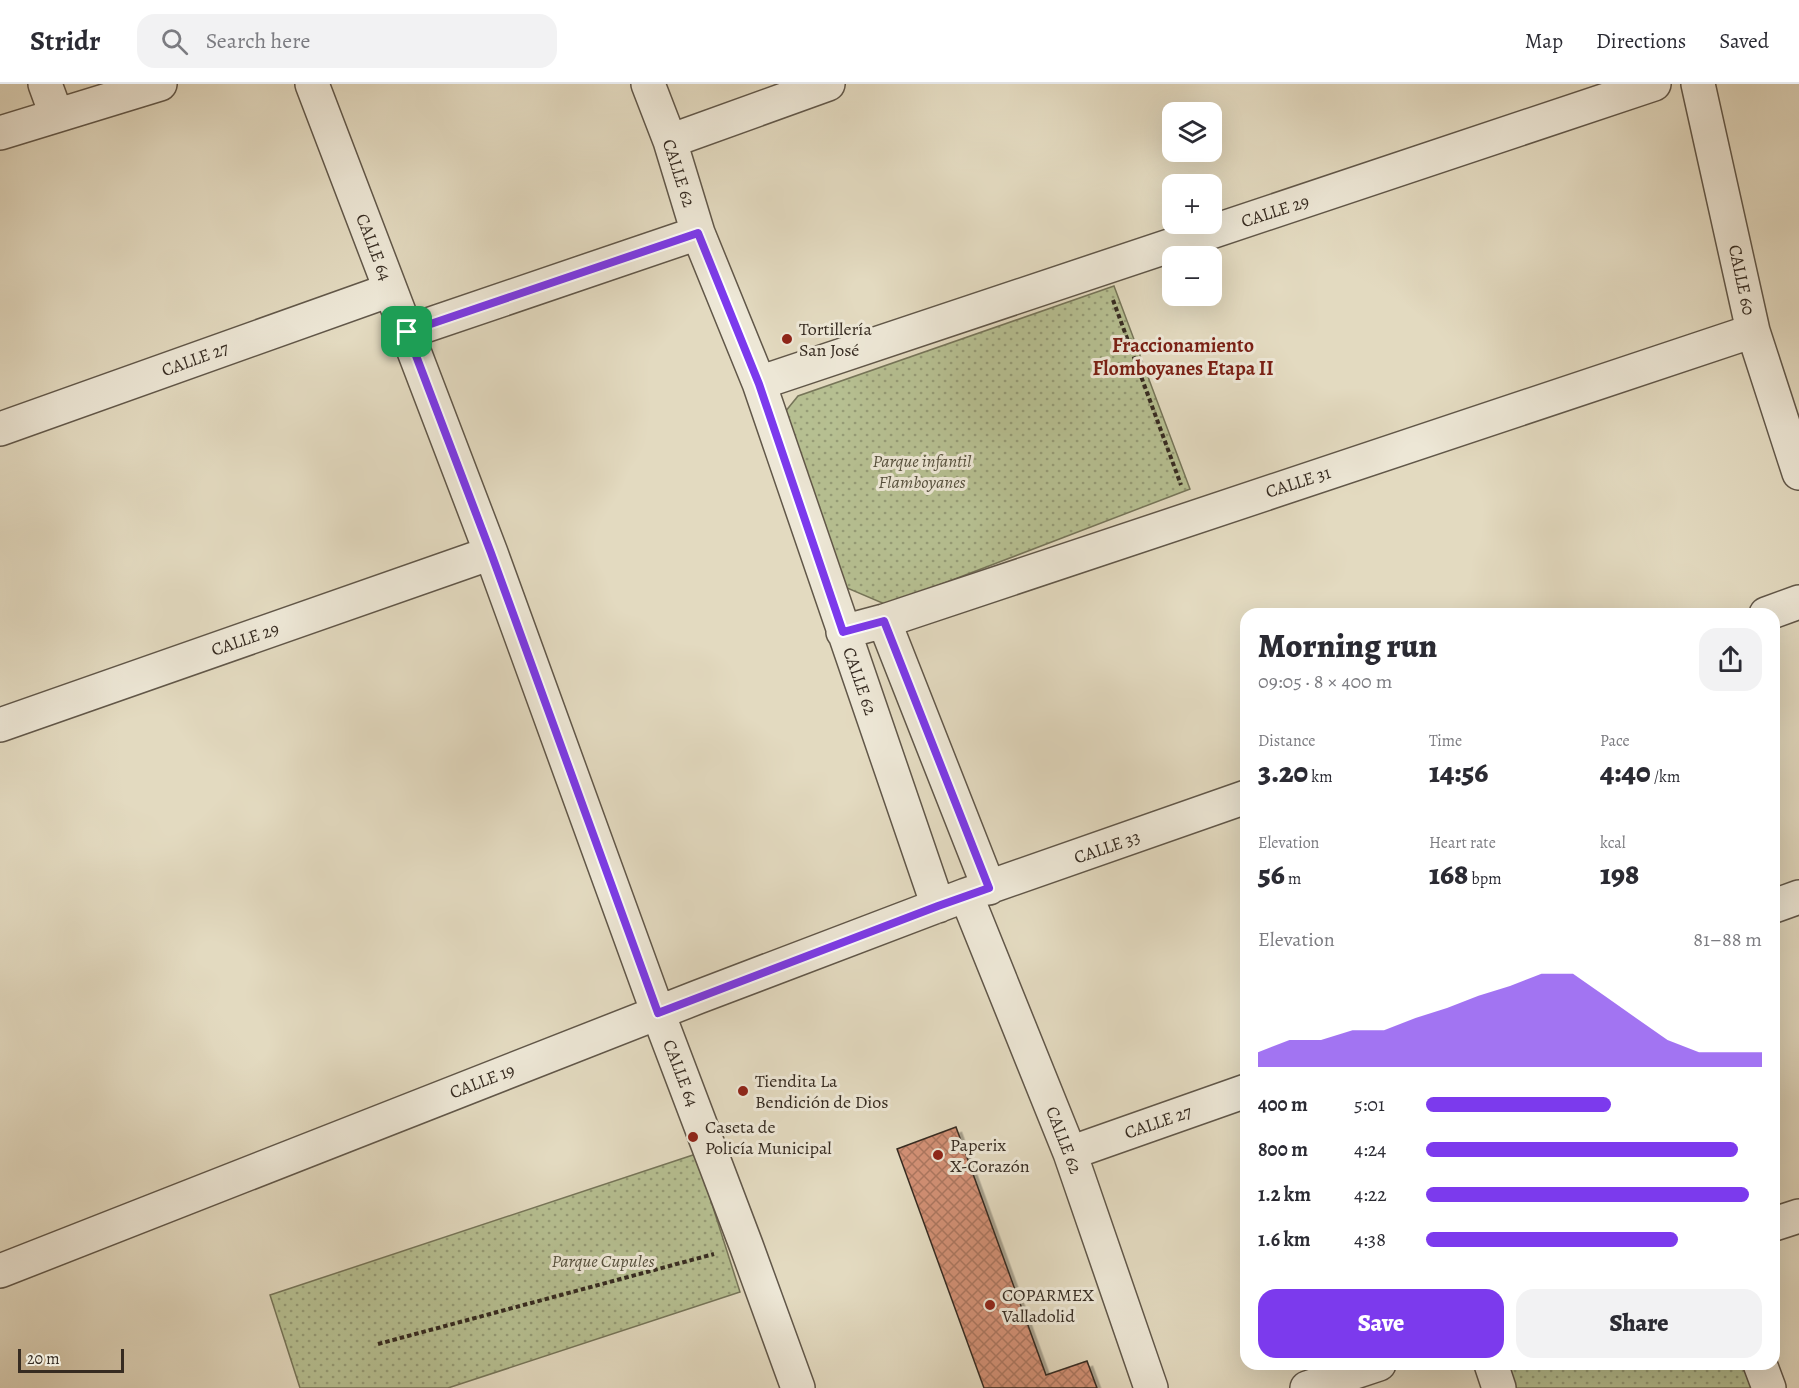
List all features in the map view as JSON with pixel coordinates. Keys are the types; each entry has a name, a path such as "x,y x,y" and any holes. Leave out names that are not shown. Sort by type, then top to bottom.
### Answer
{"street":[{"path":"45,84 56,114"},
{"path":"0,133 160,84"},
{"name":"CALLE 64","path":"312,84 491,553 658,1013 798,1388"},
{"name":"CALLE 62","path":"648,84 670,141 698,233 759,384 843,632 965,896 1070,1153 1151,1388"},
{"path":"670,141 828,84"},
{"name":"CALLE 29","path":"759,384 1654,84"},
{"name":"CALLE 60","path":"1698,84 1753,331 1799,473"},
{"path":"407,332 698,233"},
{"name":"CALLE 27","path":"0,429 390,290"},
{"name":"CALLE 31","path":"843,632 884,621 1753,331"},
{"name":"CALLE 29","path":"0,725 491,553"},
{"path":"1780,609 1799,602"},
{"name":"CALLE 62","path":"884,621 965,896"},
{"name":"CALLE 33","path":"965,896 1240,799"},
{"name":"CALLE 19","path":"0,1271 658,1013 965,896"},
{"path":"1780,904 1799,897"},
{"name":"CALLE 27","path":"1070,1153 1240,1093"},
{"path":"1780,1222 1799,1216"},
{"path":"1307,1388 1360,1370"},
{"path":"1493,1370 1499,1388"},
{"path":"1762,1370 1769,1388"}],"path":[{"path":"1101,269 1193,516"},
{"path":"378,1344 746,1245"}],"green space":[{"name":"Parque infantil Flamboyanes","path":"1114,286 1190,489 887,605 840,585 785,412 798,396"},
{"name":"Parque Cupules","path":"696,1154 740,1292 448,1388 300,1388 270,1295"},
{"path":"1497,1370 1760,1370 1767,1388 1504,1388"}],"building":[{"path":"956,1127 1046,1375 1087,1361 1097,1388 984,1388 897,1149"}],"place":[{"name":"Tortillería San José","path":"787,339"},
{"name":"Tiendita La Bendición de Dios","path":"743,1091"},
{"name":"Caseta de Policía Municipal","path":"693,1137"},
{"name":"Paperix X-Corazón","path":"938,1155"},
{"name":"COPARMEX Valladolid","path":"990,1305"}],"district":[{"name":"Fraccionamiento Flomboyanes Etapa II","path":"1183,356"}],"route":[{"path":"698,233 759,384 843,632 884,621 989,888 658,1013 491,553 407,332 698,233"}]}
